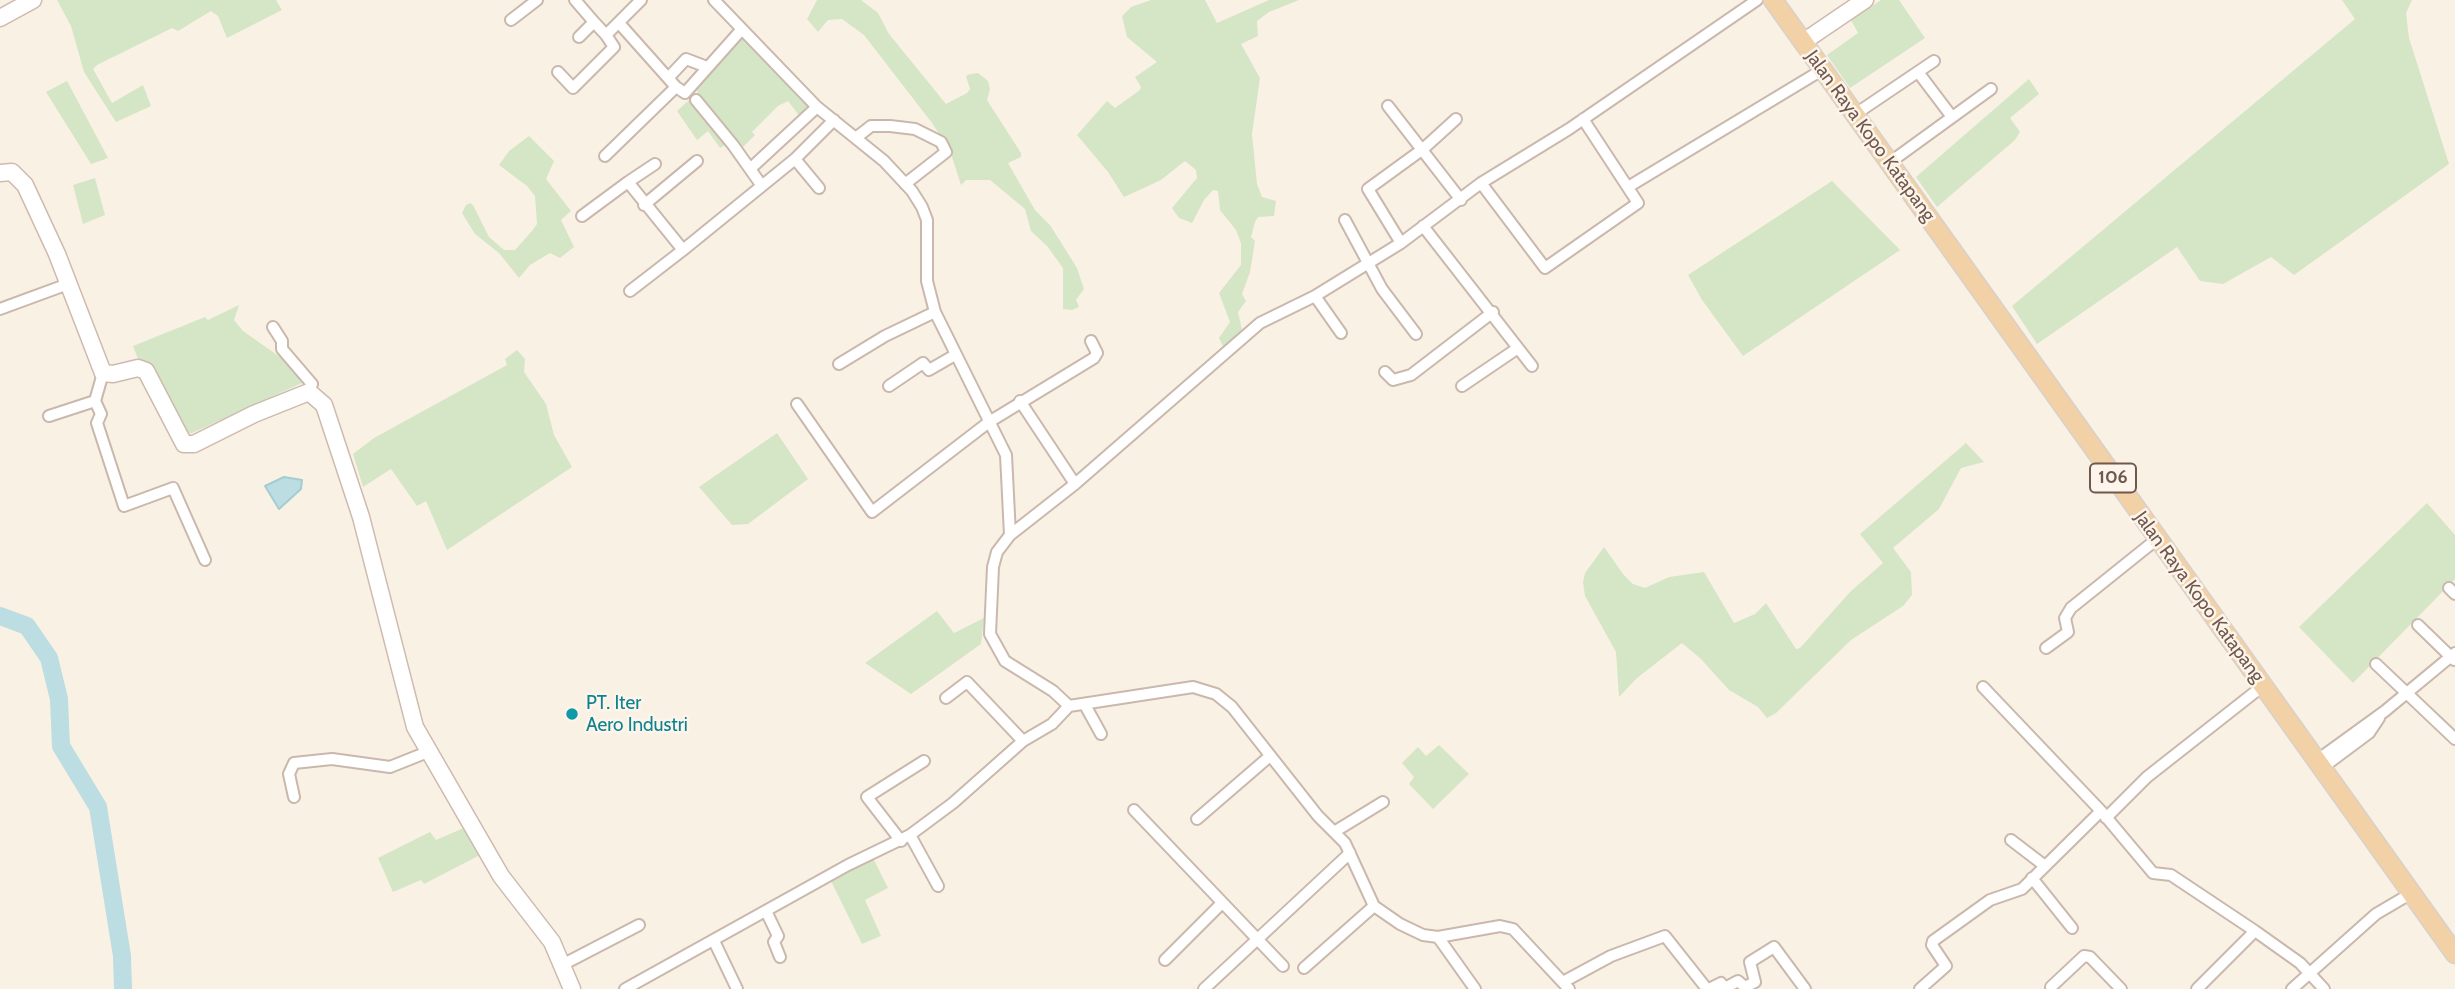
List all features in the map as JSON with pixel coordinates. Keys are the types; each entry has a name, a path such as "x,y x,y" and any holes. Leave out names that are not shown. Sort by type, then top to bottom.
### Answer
{"main road":[{"name":"Jalan Raya Kopo Katapang","path":"1773,0 2455,954"}],"street":[{"path":"0,18 33,0"},
{"path":"511,20 537,0"},
{"path":"558,72 573,88 614,47 575,0"},
{"path":"606,35 641,0"},
{"path":"714,0 817,107 857,138 912,191 927,219 927,281 935,312 1006,454 1010,535"},
{"path":"1069,706 1053,691 1005,661 993,645 990,621 993,568 997,552 1010,535 1075,484 1162,405 1260,323 1315,296 1401,243 1481,183 1583,119 1758,0"},
{"path":"1803,43 1865,0"},
{"path":"579,37 594,22"},
{"path":"619,23 670,76 676,87 685,93 742,29"},
{"path":"670,76 686,59 707,67"},
{"path":"1854,115 1934,61"},
{"path":"1628,187 1822,70"},
{"path":"1918,72 1952,117"},
{"path":"605,156 676,87"},
{"path":"1889,163 1991,89"},
{"path":"696,100 762,186"},
{"path":"1388,106 1461,200"},
{"path":"750,169 817,107"},
{"path":"1401,243 1368,189 1423,149 1456,119"},
{"path":"1481,183 1543,268 1638,203 1583,119"},
{"path":"630,291 795,159 834,120"},
{"path":"857,138 871,126 890,126 915,129 941,142 946,152 905,184"},
{"path":"795,159 819,188"},
{"path":"645,205 697,161"},
{"path":"582,216 655,164"},
{"path":"0,173 12,172 23,181 103,373 95,401 101,414 97,423 124,506 173,488 205,560"},
{"path":"628,182 683,250"},
{"path":"1345,220 1382,289 1416,334"},
{"path":"1423,226 1493,312 1532,366"},
{"path":"0,309 68,284"},
{"path":"1315,296 1341,332"},
{"path":"839,364 885,336 935,312"},
{"path":"1385,372 1393,380 1411,374 1493,312"},
{"path":"103,373 113,374 138,368 146,371 180,441 186,446 309,392 312,384 282,349 282,341 273,327"},
{"path":"797,404 872,512 989,422 1094,358 1097,353 1091,341"},
{"path":"1462,386 1518,348"},
{"path":"888,386 923,363 929,370 955,355"},
{"path":"309,392 324,405 335,431 368,544 407,705 415,727 501,876 552,942 572,989"},
{"path":"49,416 95,401"},
{"path":"1020,401 1075,484"},
{"path":"2046,648 2069,631 2065,618 2071,608 2157,539"},
{"path":"2319,765 2406,692 2454,657 2418,625"},
{"path":"2376,664 2455,739"},
{"path":"946,698 967,682 1023,741"},
{"path":"1920,989 1947,966 1932,945 1933,941 1990,900 2022,888 2103,814 2263,685"},
{"path":"625,989 848,865 906,838 953,803 1023,741 1052,724 1069,706 1200,687 1225,700 1334,832 1350,853 1374,906 1410,930 1438,937 1500,926 1509,928 1566,985 1611,956 1665,936 1708,989 1721,983 1726,988 1738,981 1745,987 1755,982 1750,962 1774,947 1805,989"},
{"path":"1983,687 2103,814 2153,873 2171,875 2255,931 2310,973 2324,989"},
{"path":"1085,705 1101,734"},
{"path":"294,797 289,774 294,763 332,759 390,767 430,751"},
{"path":"1197,819 1270,756"},
{"path":"924,761 867,797 906,838 938,886"},
{"path":"1334,832 1383,802"},
{"path":"1134,810 1283,966"},
{"path":"2011,840 2045,866"},
{"path":"1204,989 1350,853"},
{"path":"2032,878 2073,928"},
{"path":"2294,988 2376,915 2410,894"},
{"path":"1165,960 1222,903"},
{"path":"1304,968 1374,906"},
{"path":"766,911 778,936 774,942 780,957"},
{"path":"562,965 639,925"},
{"path":"2197,989 2255,931"},
{"path":"1438,937 1475,989"},
{"path":"713,941 737,989"},
{"path":"2051,987 2084,956 2090,957 2121,989"}],"green space":[{"path":"57,0 276,0 282,10 227,38 218,16 211,11 178,31 172,28 97,65 93,69 112,103 143,85 151,106 116,122 84,72 71,26"},
{"path":"817,0 861,0 878,13 889,34 946,104 970,89 966,76 978,73 988,81 990,89 987,100 1021,153 1021,157 1008,163 1035,210 1050,225 1077,268 1084,289 1076,300 1079,307 1072,310 1063,309 1063,268 1047,246 1031,231 1025,209 990,180 966,180 961,185 950,151 932,123 864,35 842,19 828,20 818,32 807,19"},
{"path":"1151,0 1205,0 1217,23 1269,0 1299,0 1269,12 1257,21 1258,36 1241,44 1260,78 1252,134 1257,184 1262,197 1276,201 1274,216 1258,217 1255,222 1251,237 1255,241 1250,272 1242,294 1246,301 1238,312 1242,330 1224,348 1219,338 1230,322 1219,293 1241,265 1241,243 1236,230 1220,210 1218,191 1213,190 1204,200 1192,223 1179,218 1172,208 1197,178 1196,170 1185,161 1161,180 1124,197 1108,172 1077,135 1107,101 1115,108 1140,90 1135,77 1157,62 1127,37 1122,16 1131,7"},
{"path":"1881,0 1899,0 1925,38 1850,88 1827,55 1858,33 1851,20"},
{"path":"2342,0 2412,0 2406,13 2409,38 2449,164 2294,275 2271,257 2223,284 2200,281 2177,247 2037,344 2012,306 2355,19"},
{"path":"739,31 812,108 801,118 788,101 778,106 752,132 755,135 739,151 733,140 720,148 708,131 697,140 677,111 698,92 690,82"},
{"path":"2029,79 2039,94 2010,118 2020,132 2015,140 1937,207 1916,177"},
{"path":"67,81 108,158 91,164 46,92"},
{"path":"529,136 554,161 546,179 571,211 561,220 574,247 560,258 550,253 530,265 519,278 499,253 475,234 462,213 466,205 473,205 489,237 504,250 515,250 532,231 537,224 535,196 527,186 499,165 509,151"},
{"path":"95,178 105,215 83,224 73,185"},
{"path":"1832,181 1900,250 1743,356 1702,300 1688,275"},
{"path":"239,305 234,320 243,331 290,364 302,383 192,433 186,433 155,370 150,364 140,364 133,346 205,317 208,320"},
{"path":"517,350 525,359 524,372 546,404 554,435 572,467 447,550 426,501 417,506 391,469 363,487 353,454 374,438 507,365 505,359"},
{"path":"777,433 808,479 748,524 732,525 699,487"},
{"path":"1966,443 1984,462 1961,468 1939,509 1893,548 1911,572 1912,595 1903,606 1851,640 1776,713 1767,718 1758,707 1729,690 1701,659 1682,643 1637,678 1619,697 1616,652 1585,596 1583,582 1585,573 1604,547 1633,584 1645,588 1669,577 1704,572 1734,623 1755,614 1766,603 1796,649 1800,648 1850,592 1883,563 1860,534"},
{"path":"2427,503 2455,535 2455,579 2353,683 2299,627"},
{"path":"937,611 954,633 984,618 981,644 911,694 865,663"},
{"path":"1439,745 1469,774 1433,809 1409,784 1414,777 1402,763 1418,747 1426,756"},
{"path":"466,827 482,854 424,884 421,880 393,892 378,858 430,832 436,840"},
{"path":"873,858 888,888 865,900 881,936 862,944 831,881"}],"water":[{"path":"284,477 302,480 301,489 279,509 265,486"}],"waterway":[{"path":"0,616 27,626 49,658 59,699 61,746 98,807 122,956 123,989"}],"place":[{"name":"PT. Iter Aero Industri","path":"572,714"}]}
